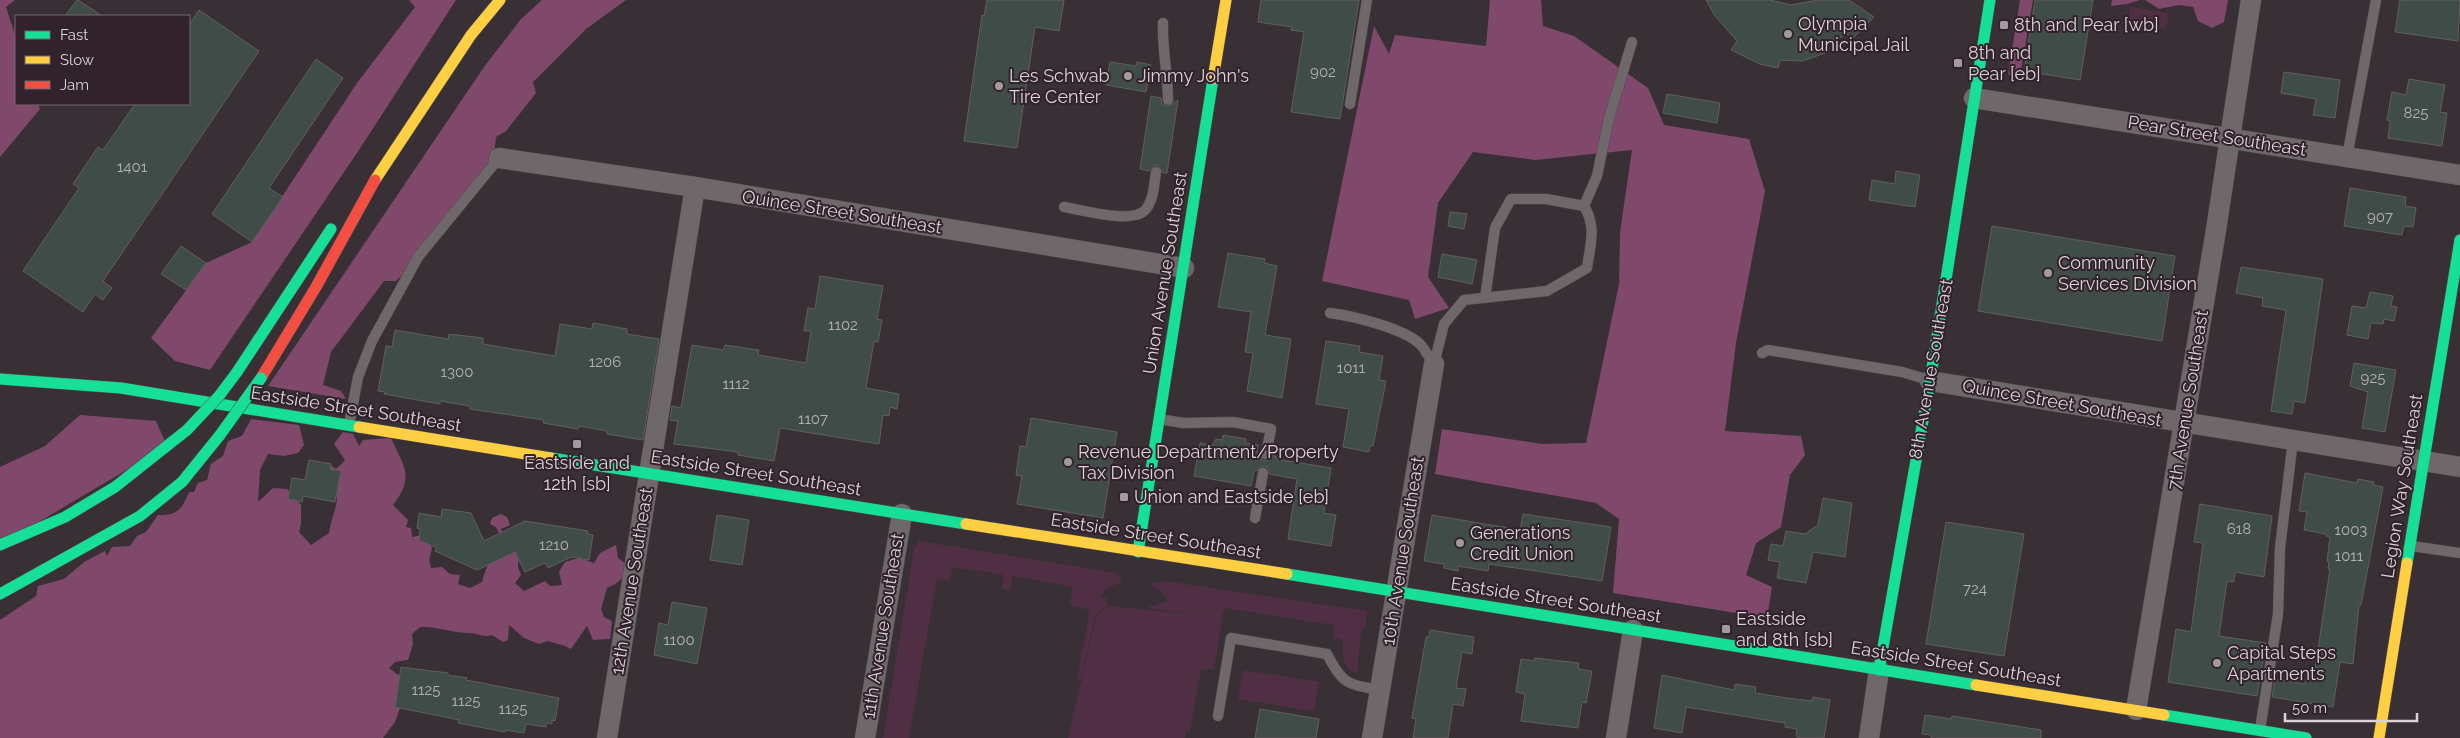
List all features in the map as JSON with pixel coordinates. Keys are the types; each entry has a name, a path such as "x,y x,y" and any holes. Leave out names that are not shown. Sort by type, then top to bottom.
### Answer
{"main road":[{"path":"478,25 490,0"},
{"path":"0,545 64,517 116,487 187,430 219,396 237,372 314,253 383,166 478,25 500,0"},
{"name":"Union Avenue Southeast","path":"1138,552 1226,0"},
{"name":"8th Avenue Southeast","path":"1879,670 1930,381 1990,0"},
{"path":"0,594 110,534 143,513 181,482 220,435 261,378 312,294 383,166"},
{"name":"Legion Way Southeast","path":"2379,738 2460,240"},
{"name":"Eastside Street Southeast","path":"0,379 121,388 2306,738"}],"street":[{"name":"7th Avenue Southeast","path":"2136,710 2231,139 2251,0"},
{"name":"Pear Street Southeast","path":"1974,98 2460,175"},
{"name":"Quince Street Southeast","path":"499,158 695,187 1184,268"},
{"name":"12th Avenue Southeast","path":"607,738 695,187"},
{"name":"10th Avenue Southeast","path":"1372,738 1434,364"},
{"name":"Quince Street Southeast","path":"1930,381 2184,424 2460,467"},
{"name":"11th Avenue Southeast","path":"865,738 902,514"},
{"path":"1616,738 1633,630"},
{"name":"8th Avenue Southeast","path":"1868,738 1879,670"}],"lane":[{"path":"1350,104 1367,0"},
{"path":"2347,157 2376,0"},
{"path":"1163,23 1162,49 1168,78 1168,100"},
{"path":"1584,206 1597,176 1610,118 1632,42"},
{"path":"348,425 358,377 372,341 418,257 499,158"},
{"path":"1064,207 1132,217 1145,211 1150,203 1156,172"},
{"path":"1434,364 1444,324 1464,300 1485,298 1547,291 1587,268 1592,237 1591,218 1584,206 1546,199 1511,199 1495,228 1485,298"},
{"path":"1330,313 1355,317 1406,337 1420,344 1434,364"},
{"path":"1762,353 1768,350 1902,372 1930,381"},
{"path":"1159,419 1183,423 1233,422 1271,429 1266,454"},
{"path":"2260,731 2278,614 2280,548 2293,440"},
{"path":"1255,518 1263,473"},
{"path":"2410,546 2460,553"},
{"path":"1218,716 1231,638 1327,654 1338,675 1345,681 1351,685 1380,690"}],"shaded area":[{"path":"0,0 15,0 6,7 15,35 15,105 38,105 40,109 0,157"},
{"path":"409,0 456,0 361,147 210,370 175,361 151,338 206,263 252,242 357,83 415,7"},
{"path":"542,0 626,0 586,29 533,82 536,93 506,131 496,137 494,155 404,273 396,281 384,281 331,352 323,385 341,391 346,399 268,386 484,67 521,19"},
{"path":"1490,0 1541,0 1543,26 1574,36 1648,88 1664,125 1749,139 1765,191 1736,343 1725,431 1801,436 1805,455 1790,475 1781,527 1756,543 1746,575 1772,587 1767,618 1613,593 1619,519 1596,503 1435,474 1442,429 1542,444 1586,443 1619,284 1620,232 1632,150 1535,160 1473,152 1438,203 1428,277 1449,308 1415,319 1409,300 1322,281 1374,26 1389,54 1395,35 1486,46"},
{"path":"2020,0 2033,0 2020,76 2008,75"},
{"path":"2112,0 2140,0 2111,6"},
{"path":"2145,0 2228,0 2224,22 2212,28 2198,21 2193,7 2179,5 2159,9"},
{"path":"2130,7 2169,13 2166,29 2131,26 2128,21"},
{"path":"80,415 156,421 167,446 0,545 0,467 45,446"},
{"path":"251,419 299,425 304,445 298,453 284,456 268,454 260,470 258,502 273,488 287,489 301,505 299,532 311,545 329,533 337,492 323,489 318,478 326,462 336,469 345,460 334,444 343,432 353,434 359,446 363,440 391,438 405,472 404,486 393,505 408,520 406,527 411,528 412,537 423,535 432,548 429,560 431,568 442,567 450,574 460,575 458,584 470,588 482,582 501,537 496,527 490,524 492,518 501,514 507,517 510,525 501,529 504,536 519,553 518,567 521,575 515,583 524,591 545,581 550,586 562,585 559,572 565,562 579,558 594,563 600,553 616,545 618,558 627,565 621,580 607,588 601,609 604,617 612,621 610,639 593,640 587,626 571,649 548,641 539,644 524,638 509,625 508,640 503,642 492,635 483,636 473,633 420,627 412,634 413,644 408,660 395,662 389,668 409,683 395,722 383,738 0,738 0,620 36,596 38,586 64,579 84,562 105,551 107,556 112,547 130,546 137,536 146,532 158,515 171,514 178,510 189,492 194,492 198,483 207,480 211,464 223,456 228,441 242,436"},
{"path":"919,541 1118,573 1122,583 1107,589 1101,597 1107,599 1107,605 1095,617 1081,679 1077,678 1090,610 1072,606 1070,602 1073,587 1013,576 1010,589 1008,590 1002,588 1004,575 952,567 949,581 937,579 909,738 883,738 914,549"},
{"path":"1165,581 1367,611 1366,625 1361,631 1357,674 1348,668 1344,660 1343,641 1338,638 1333,640 1334,625 1224,608 1223,615 1220,616 1222,619 1214,669 1201,669 1190,731 1186,731 1185,738 1068,738 1096,618 1107,606 1204,615 1146,608 1167,601 1167,597 1150,584"},
{"path":"1243,670 1319,682 1314,711 1238,699"}],"building":[{"path":"78,0 100,15 66,15"},
{"name":"Les Schwab Tire Center","path":"987,0 1064,0 1059,31 1035,27 1017,148 964,141 982,15 984,16"},
{"path":"1261,0 1359,0 1340,119 1291,112 1304,32 1291,30 1292,27 1258,22"},
{"name":"Olympia Municipal Jail","path":"1706,0 1770,0 1791,5 1818,0 1849,0 1874,17 1852,39 1847,34 1822,47 1825,53 1803,61 1780,60 1778,68 1760,64 1731,50 1737,41 1715,16"},
{"path":"2035,0 2093,0 2080,80 2024,71"},
{"path":"2400,0 2460,0 2458,41 2395,32"},
{"path":"199,10 259,51 103,281 112,288 103,300 95,294 83,312 23,271 79,188 73,184 98,147 103,150 134,105 190,105 190,24"},
{"path":"316,59 343,78 269,188 283,197 252,242 212,214"},
{"name":"Jimmy John's","path":"1110,62 1136,66 1137,62 1151,65 1146,92 1106,85"},
{"path":"2284,72 2340,80 2335,118 2313,115 2316,99 2281,93"},
{"path":"2409,79 2445,85 2440,112 2447,113 2442,146 2388,138 2390,121 2387,120 2392,92 2406,95"},
{"path":"1667,94 1720,103 1717,123 1663,113"},
{"path":"1151,96 1161,98 1162,104 1168,107 1178,100 1167,173 1163,173 1157,165 1153,166 1149,171 1140,169"},
{"path":"1896,171 1920,175 1915,207 1869,200 1872,180 1895,184"},
{"path":"2350,188 2406,197 2405,206 2416,208 2413,227 2404,226 2402,235 2344,226"},
{"path":"1450,212 1467,214 1464,229 1448,226"},
{"path":"1992,226 2175,256 2162,341 1978,311"},
{"path":"181,246 206,263 186,290 161,274"},
{"path":"1228,253 1265,259 1264,263 1277,266 1265,335 1291,339 1282,398 1247,391 1253,353 1245,352 1251,312 1218,307"},
{"path":"1442,254 1477,260 1472,284 1438,277"},
{"path":"2241,267 2323,279 2305,403 2294,401 2292,414 2271,411 2286,310 2262,306 2263,298 2236,293"},
{"path":"820,276 883,286 877,319 882,320 878,342 874,341 866,388 899,394 897,409 890,407 889,416 883,415 879,444 780,428 774,461 738,455 738,452 674,444 678,421 670,420 672,406 681,408 692,345 723,350 725,345 759,350 758,355 806,363 811,331 804,331 808,308 815,309"},
{"path":"2370,292 2393,296 2391,306 2397,307 2394,321 2384,319 2383,324 2371,323 2368,339 2347,335 2352,306 2366,308"},
{"path":"593,323 627,329 627,334 659,339 643,440 607,434 607,431 579,426 578,429 543,423 544,420 470,409 470,406 440,401 440,404 384,394 385,392 378,391 386,346 392,347 395,330 448,339 449,334 483,338 483,344 555,356 560,324 592,329"},
{"path":"1326,341 1360,346 1359,352 1383,356 1379,380 1386,381 1373,446 1370,446 1369,452 1343,447 1349,409 1316,404"},
{"path":"2354,363 2396,370 2385,432 2362,428 2368,392 2350,386"},
{"name":"Revenue Department/Property Tax Division","path":"1031,418 1117,432 1103,518 1017,504 1022,476 1016,475 1020,446 1026,447"},
{"path":"1223,435 1246,439 1245,443 1258,445 1257,453 1264,461 1269,460 1273,455 1276,456 1276,459 1331,468 1324,513 1336,515 1331,546 1288,539 1297,479 1270,474 1268,468 1264,466 1254,472 1251,486 1194,476 1200,443 1213,445 1216,439 1222,440"},
{"path":"309,460 331,464 330,469 341,471 335,502 303,496 302,502 288,499 292,478 305,480"},
{"path":"2305,473 2357,483 2358,479 2374,482 2373,485 2383,487 2361,605 2359,605 2353,664 2340,662 2333,707 2272,697 2275,679 2305,684 2307,675 2314,676 2330,569 2328,569 2329,562 2327,561 2330,537 2326,536 2326,534 2304,530 2307,512 2299,511"},
{"path":"1823,498 1852,503 1845,557 1813,552 1806,583 1777,578 1780,562 1768,560 1771,544 1783,546 1786,531 1805,534 1818,525"},
{"path":"2200,504 2272,516 2264,577 2235,572 2234,582 2227,581 2219,636 2266,643 2257,696 2168,682 2176,629 2191,632 2203,543 2194,542"},
{"path":"442,509 471,513 484,541 525,521 588,531 587,534 593,535 589,560 571,557 548,568 545,563 525,572 515,552 477,570 435,551 437,548 419,540 420,529 417,528 419,513 441,517"},
{"path":"1523,514 1611,527 1602,581 1489,564 1488,571 1458,566 1458,571 1444,568 1444,564 1424,561 1432,515 1520,530"},
{"path":"717,515 749,520 742,565 710,560"},
{"path":"1946,522 2024,534 2004,656 1926,644"},
{"path":"672,602 707,608 697,664 654,655 659,623 668,625"},
{"path":"1430,630 1474,637 1472,654 1462,652 1456,688 1466,689 1463,706 1453,704 1448,738 1413,738 1416,719 1412,718 1426,637 1429,637"},
{"path":"1535,658 1579,663 1578,669 1592,671 1586,703 1582,702 1578,728 1521,721 1525,694 1516,692 1521,659 1534,661"},
{"path":"401,667 448,673 448,675 467,678 466,680 559,698 555,721 552,720 552,724 546,723 546,727 526,724 524,733 505,730 505,732 458,723 459,720 395,707"},
{"path":"1662,675 1734,690 1735,684 1756,687 1755,693 1787,698 1812,701 1813,697 1830,700 1824,738 1800,738 1796,736 1797,729 1785,727 1785,723 1686,707 1682,733 1654,728"},
{"path":"1260,709 1319,719 1316,738 1255,738"},
{"path":"1925,715 1951,719 1952,716 2041,730 2041,738 1931,738 1931,735 1922,734"}],"traffic: fast":[{"path":"1879,670 1930,381 1990,0"},
{"path":"1138,552 1213,79"},
{"path":"237,372 331,229"},
{"path":"2407,563 2460,240"},
{"path":"187,430 219,396 237,372"},
{"path":"220,435 261,378"},
{"path":"0,379 121,388 359,427"},
{"path":"0,545 65,517 115,487 187,430"},
{"path":"0,594 140,516 182,482 220,435"},
{"path":"551,458 966,524"},
{"path":"1287,574 1976,685"},
{"path":"2164,715 2306,738"}],"traffic: slow":[{"path":"375,180 471,35 500,0"},
{"path":"1213,79 1226,0"},
{"path":"359,427 551,458"},
{"path":"966,524 1287,574"},
{"path":"2379,738 2407,563"},
{"path":"1976,685 2164,715"}],"traffic: jam":[{"path":"261,378 316,287 375,180"}],"place":[{"name":"8th and Pear [wb]","path":"2004,25"},
{"name":"Olympia Municipal Jail","path":"1788,34"},
{"name":"8th and Pear [eb]","path":"1958,63"},
{"name":"Jimmy John's","path":"1128,76"},
{"name":"Les Schwab Tire Center","path":"999,86"},
{"name":"Community Services Division","path":"2048,273"},
{"name":"Eastside and 12th [sb]","path":"577,444"},
{"name":"Revenue Department/Property Tax Division","path":"1068,462"},
{"name":"Union and Eastside [eb]","path":"1124,497"},
{"name":"Generations Credit Union","path":"1460,543"},
{"name":"Eastside and 8th [sb]","path":"1726,629"},
{"name":"Capital Steps Apartments","path":"2217,663"}]}
